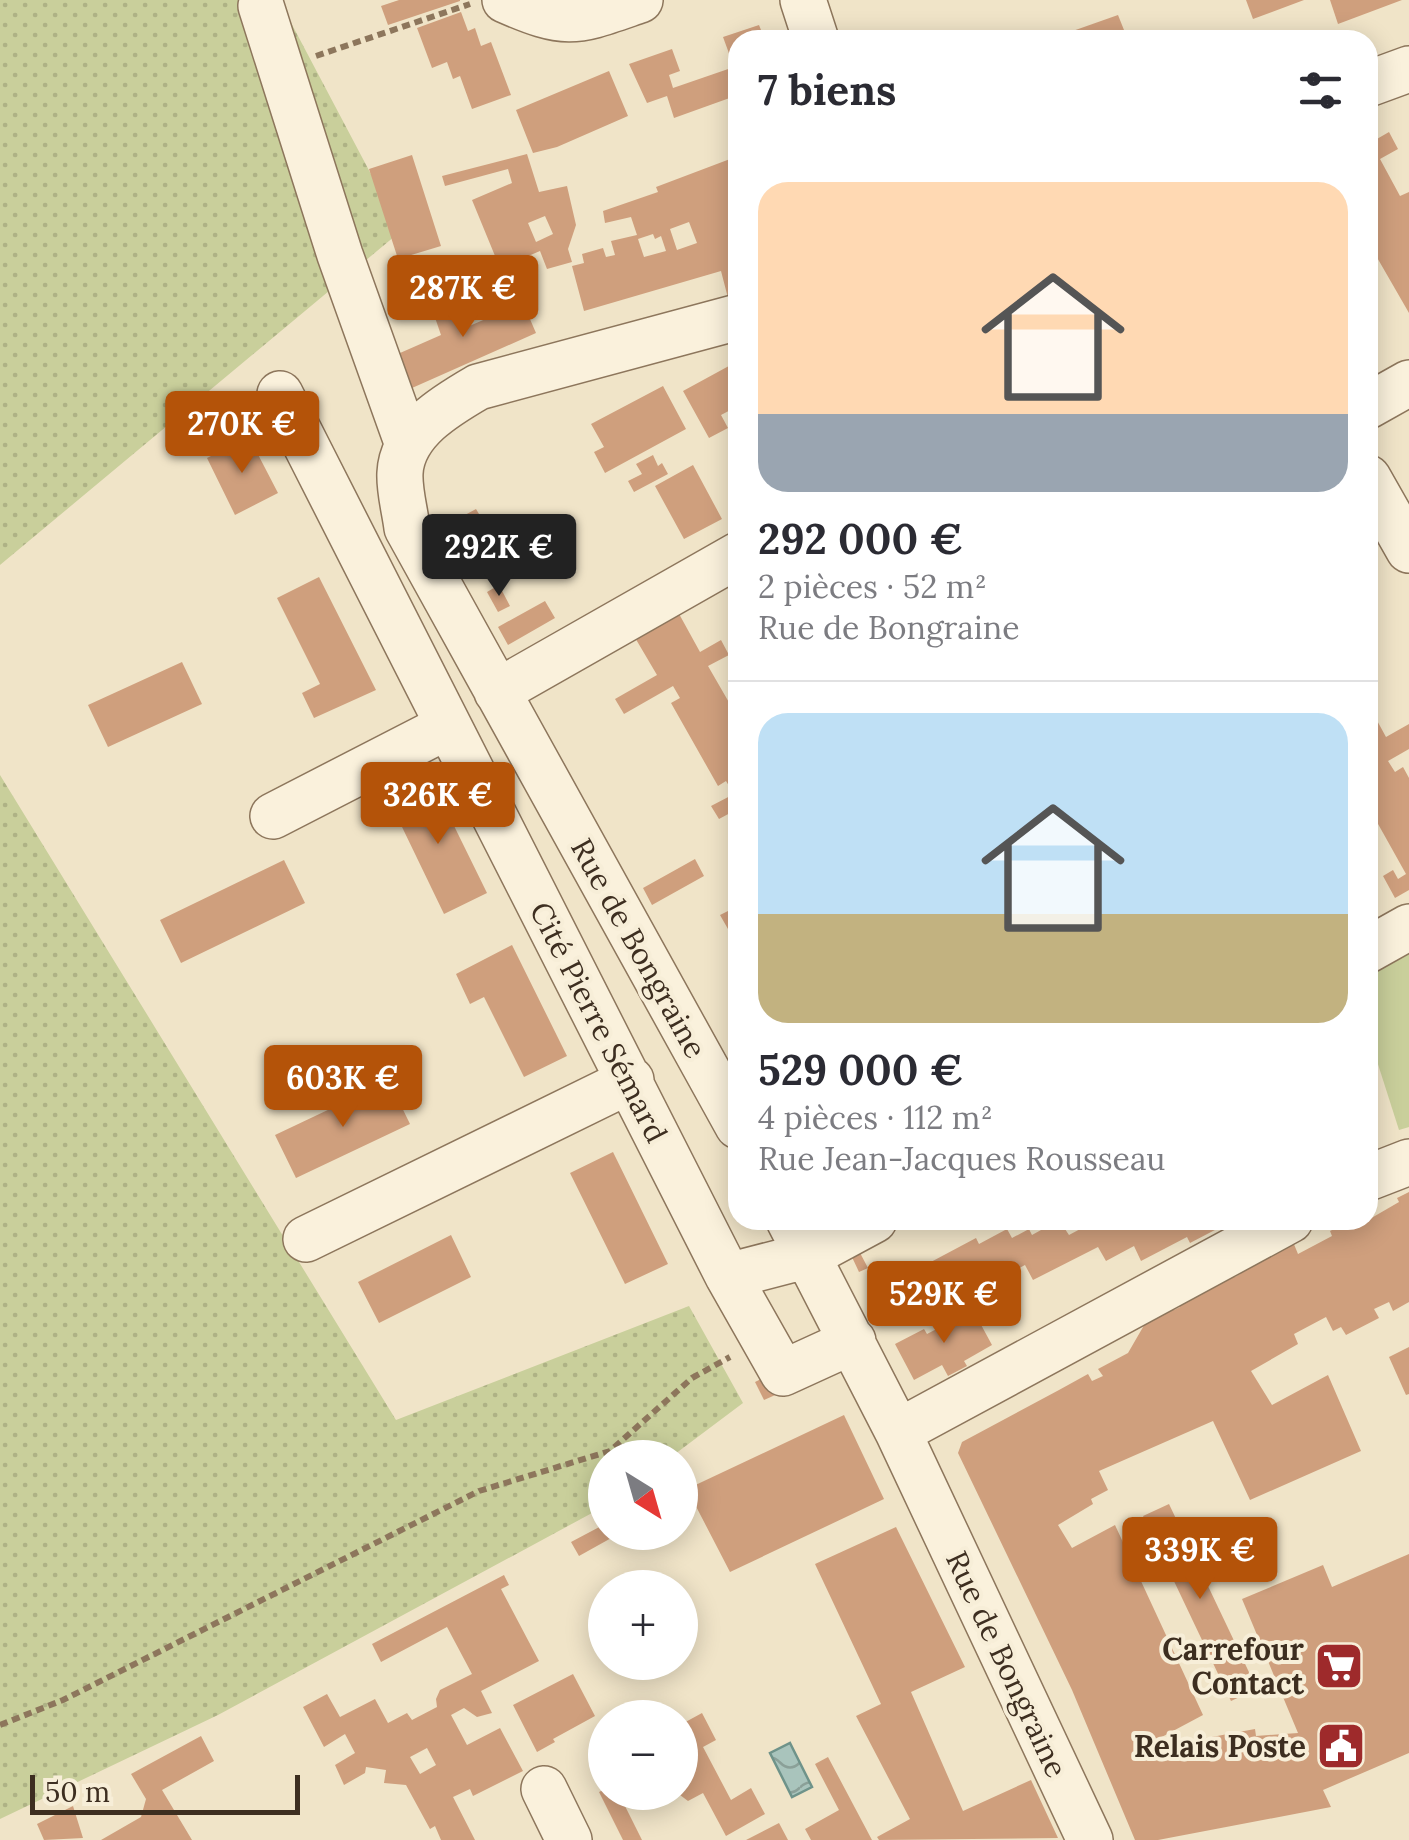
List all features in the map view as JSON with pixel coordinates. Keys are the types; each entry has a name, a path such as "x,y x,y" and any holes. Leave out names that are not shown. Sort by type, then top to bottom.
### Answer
{"street":[{"path":"505,0 547,18 581,20 640,0"},
{"path":"803,0 813,30"},
{"path":"261,6 340,255 408,445 444,407 478,387 728,320"},
{"path":"1378,80 1409,69"},
{"name":"Cité Pierre Sémard","path":"280,394 728,1276 784,1372 853,1341"},
{"name":"Rue de Bongraine","path":"408,445 400,470 407,528 728,1100"},
{"path":"1378,496 1409,550"},
{"path":"498,692 728,561"},
{"path":"274,816 446,727"},
{"path":"1378,944 1409,926"},
{"path":"306,1240 631,1080"},
{"path":"1378,1174 1409,1162"},
{"path":"728,1276 799,1238 832,1230"},
{"path":"898,1432 1272,1230"},
{"name":"Rue de Bongraine","path":"799,1238 898,1432 1090,1840"},
{"path":"544,1789 569,1840"}],"path":[{"path":"280,67 480,0"},
{"path":"0,1725 63,1700 479,1491 610,1451 692,1378 765,1338"}],"green space":[{"path":"0,0 279,0 401,231 0,565"},
{"path":"0,775 396,1420 689,1306 743,1403 694,1440 588,1440 588,1515 218,1715 0,1819"},
{"path":"1409,948 1409,1127 1399,1130 1378,1064 1378,965"}],"water":[{"path":"790,1743 812,1787 792,1797 770,1753"}],"building":[{"path":"399,0 460,1 388,25 381,6"},
{"path":"1246,0 1304,0 1253,19"},
{"path":"1330,0 1402,0 1338,24"},
{"path":"461,12 468,31 475,28 481,46 491,42 511,95 472,109 460,76 453,79 447,62 432,68 417,28"},
{"path":"1118,15 1124,30 1076,30"},
{"path":"672,49 680,71 669,75 673,88 728,69 728,99 674,118 667,96 647,103 629,64"},
{"path":"609,71 628,116 557,147 533,153 516,110"},
{"path":"1389,132 1398,149 1380,159 1400,196 1409,192 1409,313 1378,259 1378,138"},
{"path":"527,154 539,192 567,186 576,225 568,249 572,262 547,269 540,251 500,268 472,200 512,183 508,169 445,186 442,176","holes":["545,216 553,234 536,242 528,223"]},
{"path":"412,155 441,246 398,259 369,169"},
{"path":"728,160 728,298 721,271 584,311 572,266 584,263 582,254 603,248 606,257 615,255 611,241 637,235 631,217 605,223 603,211 658,192 656,187","holes":["689,222 697,243 677,250 670,229","653,234 655,239 661,236 666,251 644,257 638,239"]},
{"path":"468,260 473,277 451,286 444,267"},
{"path":"454,295 463,323 458,326 460,330 523,303 536,333 412,388 400,353 441,335 430,303"},
{"path":"728,366 728,411 721,415 728,428 709,438 683,391"},
{"path":"663,386 686,429 605,473 594,452 604,447 591,424"},
{"path":"249,437 278,493 235,515 207,458"},
{"path":"653,455 668,474 634,492 628,481 642,474 636,464"},
{"path":"693,465 722,519 684,539 655,486"},
{"path":"476,509 482,519 469,526 463,516"},
{"path":"319,577 376,690 314,718 302,693 320,684 277,598"},
{"path":"499,585 510,606 498,612 487,592"},
{"path":"545,601 555,618 508,645 498,627"},
{"path":"678,612 700,652 721,640 728,656 708,666 728,701 728,784 726,781 718,786 671,703 680,698 673,686 624,714 615,699 657,675 634,636"},
{"path":"182,662 202,704 108,747 88,705"},
{"path":"1378,722 1386,737 1409,724 1409,749 1388,761 1395,772 1403,767 1409,778 1409,890 1395,898 1383,876 1393,870 1398,879 1406,874 1378,824"},
{"path":"431,779 487,893 444,914 389,800"},
{"path":"728,797 728,814 719,819 711,806"},
{"path":"695,859 704,876 652,905 643,888"},
{"path":"284,860 305,903 181,963 160,920"},
{"path":"728,911 728,929 720,915"},
{"path":"512,945 567,1056 524,1077 484,997 470,1004 456,974"},
{"path":"389,1081 410,1124 296,1178 275,1135"},
{"path":"613,1152 668,1264 625,1284 570,1173"},
{"path":"1409,1192 1409,1302 1393,1311 1389,1302 1374,1309 1379,1318 1346,1335 1341,1327 1333,1331 1326,1317 1294,1334 1298,1344 1251,1371 1272,1405 1328,1375 1361,1451 1250,1500 1213,1421 1099,1471 1108,1490 1058,1525 1072,1548 1115,1525 1203,1715 1158,1739 1166,1753 1191,1751 1190,1741 1255,1729 1256,1736 1298,1733 1242,1599 1323,1565 1332,1587 1409,1554 1409,1753 1323,1790 1331,1807 1158,1840 1135,1840 1072,1690 958,1453 962,1442 1088,1374 1092,1381 1103,1376 1098,1369 1128,1353 1150,1315 1170,1304 1174,1310 1180,1307 1177,1300 1232,1270 1235,1277 1240,1274 1236,1268 1291,1237 1298,1254 1332,1236 1332,1230 1378,1230 1378,1214 1399,1202 1397,1198"},
{"path":"1005,1230 1012,1238 1027,1230 1032,1235 1041,1230 1066,1230 1069,1235 1078,1230 1215,1230 1190,1243 1187,1237 1141,1261 1134,1246 1106,1261 1098,1247 1033,1280 1025,1265 979,1289 976,1283 948,1298 929,1263 976,1238 979,1244"},
{"path":"451,1235 471,1277 379,1323 358,1282"},
{"path":"859,1251 868,1268 859,1272 851,1255"},
{"path":"973,1310 992,1345 964,1361 967,1366 948,1376 942,1365 914,1380 895,1344 924,1329 927,1334"},
{"path":"1409,1347 1409,1394 1406,1395 1389,1357"},
{"path":"773,1373 782,1392 764,1400 755,1382"},
{"path":"844,1415 884,1499 730,1572 698,1510 698,1484"},
{"path":"1169,1504 1257,1689 1231,1701 1143,1516"},
{"path":"896,1527 965,1667 911,1692 963,1811 1031,1780 1058,1838 877,1837 910,1819 856,1716 881,1704 815,1564"},
{"path":"588,1533 590,1550 579,1556 571,1542"},
{"path":"504,1575 509,1585 501,1589 539,1661 481,1691 492,1713 477,1717 464,1708 451,1715 467,1745 500,1728 523,1771 473,1796 470,1789 453,1797 475,1840 441,1840 435,1826 430,1829 406,1785 384,1783 386,1770 366,1767 365,1773 344,1785 335,1765 355,1753 345,1734 324,1747 303,1707 327,1694 340,1717 375,1699 388,1723 407,1713 412,1720 437,1707 440,1690 472,1674 447,1627 381,1662 372,1644","holes":["427,1748 436,1765 420,1774 410,1757"]},
{"path":"573,1674 588,1703 588,1720 537,1752 513,1705"},
{"path":"702,1713 716,1740 703,1747 731,1800 751,1788 765,1814 726,1836 703,1793 698,1796 698,1715"},
{"path":"201,1736 214,1761 162,1790 192,1840 101,1840 141,1817 146,1799 131,1774"},
{"path":"828,1757 872,1840 811,1840 805,1829 839,1810 815,1764"},
{"path":"73,1806 83,1838 44,1840 37,1824"},
{"path":"608,1810 627,1810 642,1840 623,1840"},
{"path":"779,1823 788,1840 746,1840"}],"place":[{"name":"Carrefour Contact","path":"1339,1666"},
{"name":"Relais Poste","path":"1341,1746"}]}
